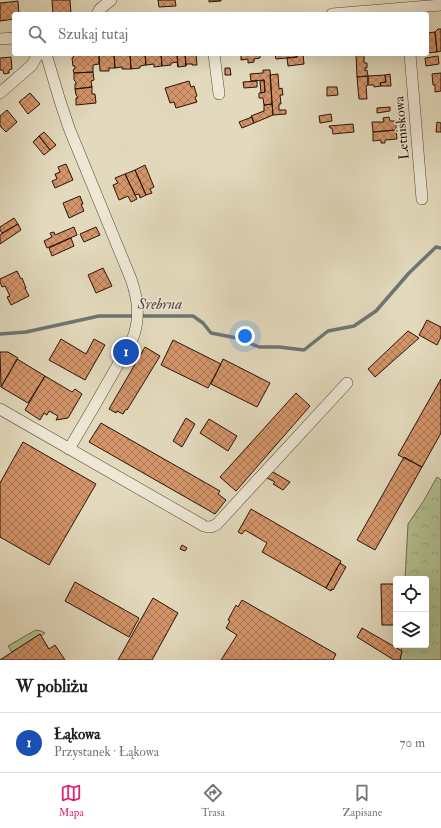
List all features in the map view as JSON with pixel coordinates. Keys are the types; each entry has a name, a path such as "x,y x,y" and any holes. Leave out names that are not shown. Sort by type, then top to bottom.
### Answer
{"street":[{"path":"98,12 111,0"},
{"path":"381,12 406,11 441,5"},
{"path":"0,39 12,38"},
{"path":"0,93 32,65 37,56"},
{"path":"47,56 69,128 131,278 137,299 138,309 136,328 132,340 69,449"},
{"path":"214,56 219,94"},
{"name":"Letniskowa","path":"410,56 422,199"},
{"path":"0,409 208,528 217,524 347,383"}],"green space":[{"path":"437,477 441,480 441,660 400,660 402,648 429,648 429,576 405,576 408,524 423,502"},
{"path":"36,630 45,633 41,636 39,635 12,652 8,646"}],"building":[{"path":"52,0 70,0 71,12 53,12"},
{"path":"158,0 175,0 176,6 159,7"},
{"path":"209,0 221,0 221,1 209,2"},
{"path":"18,1 19,12 12,12 12,19 0,21 0,3"},
{"path":"438,29 441,29 441,51 437,52 435,32"},
{"path":"435,32 437,52 429,53 429,33"},
{"path":"74,56 99,56 99,64 93,65 93,72 74,73 73,70 75,66 73,66 72,58"},
{"path":"99,56 114,56 115,68 109,68 109,71 100,71"},
{"path":"114,56 130,56 131,69 122,69 122,67 115,68"},
{"path":"130,56 145,56 146,65 140,66 140,68 131,69"},
{"path":"145,56 161,56 162,66 154,67 154,64 146,65"},
{"path":"161,56 177,56 178,67 177,62 171,63 171,65 162,66"},
{"path":"177,56 185,56 186,66 178,67"},
{"path":"185,56 196,56 197,65 186,64 186,66"},
{"path":"241,56 260,56 260,58 254,59 254,62 248,63 248,59 241,60"},
{"path":"275,56 297,56 297,57 276,59"},
{"path":"303,56 304,64 288,66 287,58"},
{"path":"356,56 364,56 364,63 367,63 367,68 365,68 365,71 367,70 368,76 357,77"},
{"path":"438,56 439,64 426,66 425,58"},
{"path":"11,57 12,69 9,70 9,73 4,74 3,70 0,70 0,58"},
{"path":"225,68 230,68 231,75 225,75"},
{"path":"263,70 270,70 272,104 264,105 263,98 259,98 259,93 265,92 264,80 251,81 250,74 263,73"},
{"path":"93,72 94,80 91,81 92,87 75,89 76,82 74,80 74,73"},
{"path":"441,73 441,91 435,92 432,74"},
{"path":"278,74 279,89 282,88 283,95 280,95 281,104 279,104 279,110 286,110 286,114 273,115 270,75"},
{"path":"390,74 391,86 381,86 380,83 386,82 385,75"},
{"path":"385,75 386,82 380,83 381,86 374,87 374,85 368,85 368,76"},
{"path":"368,76 368,85 366,86 367,99 359,99 357,77"},
{"path":"264,80 265,92 261,93 260,81"},
{"path":"189,81 191,87 194,86 197,102 176,108 174,102 170,103 165,88"},
{"path":"257,81 257,87 244,88 243,82"},
{"path":"92,87 92,94 95,94 96,103 76,105 76,98 78,98 75,89"},
{"path":"327,87 337,87 338,95 327,96"},
{"path":"30,93 40,104 28,114 19,102"},
{"path":"272,104 273,115 254,123 251,116 264,111 264,105"},
{"path":"390,107 390,111 377,113 377,108"},
{"path":"7,110 17,122 6,132 0,126 0,116"},
{"path":"331,114 332,121 320,123 319,116"},
{"path":"252,117 254,123 242,128 239,122"},
{"path":"389,117 390,121 396,121 396,130 373,132 372,122 384,122 383,118"},
{"path":"437,122 441,123 441,132 436,132"},
{"path":"353,124 354,132 333,134 332,128 329,126"},
{"path":"396,130 397,139 385,140 385,143 381,143 381,140 373,141 373,132"},
{"path":"44,132 56,145 50,150 39,136"},
{"path":"39,136 50,150 44,155 33,142"},
{"path":"66,164 73,180 55,188 52,181 57,179 55,174 60,172 58,167"},
{"path":"145,165 154,187 150,189 152,193 146,195 135,170"},
{"path":"135,170 146,195 140,198 139,194 135,195 125,174"},
{"path":"125,174 137,199 131,202 128,196 119,200 113,185 118,183 115,178"},
{"path":"80,196 84,211 69,218 63,203"},
{"path":"14,218 18,224 2,233 0,227"},
{"path":"18,224 21,230 0,244 0,235"},
{"path":"74,227 77,235 47,248 44,241 52,237 50,233 54,232 55,235"},
{"path":"96,227 100,235 84,242 80,234"},
{"path":"71,238 74,246 52,256 49,248"},
{"path":"103,268 112,286 96,293 88,275"},
{"path":"17,271 21,279 22,278 29,296 11,305 7,297 10,296 5,286 2,287 0,279"},
{"path":"427,320 441,327 441,337 437,345 419,335"},
{"path":"408,331 419,338 375,377 368,369"},
{"path":"61,339 86,354 94,339 105,345 85,380 49,360"},
{"path":"173,340 221,364 208,388 161,365"},
{"path":"145,347 160,356 127,410 126,409 123,414 117,411 116,413 109,409"},
{"path":"0,352 8,352 18,358 1,387"},
{"path":"17,359 45,376 28,403 1,387"},
{"path":"223,359 270,383 257,407 211,384"},
{"path":"45,376 72,392 75,389 82,394 68,418 56,420 58,416 49,411 47,415 44,413 40,420 25,410"},
{"path":"441,379 441,433 422,467 398,455"},
{"path":"296,393 310,406 236,491 220,477"},
{"path":"186,418 195,424 182,447 173,441"},
{"path":"209,419 237,436 228,451 200,433"},
{"path":"101,423 220,491 218,494 226,500 215,514 89,442"},
{"path":"23,442 96,484 49,565 0,537 0,483"},
{"path":"404,457 422,467 375,550 357,540"},
{"path":"273,472 290,482 283,490 273,484 275,482 267,478"},
{"path":"251,509 341,561 326,588 262,552 267,543 245,530 242,534 238,532"},
{"path":"182,545 187,548 185,551 180,549"},
{"path":"340,563 346,567 331,591 326,588"},
{"path":"75,582 139,618 129,637 65,601"},
{"path":"381,584 393,584 393,625 382,625"},
{"path":"153,598 178,613 152,660 118,660"},
{"path":"242,600 336,654 333,660 221,660 237,635 226,628 230,621 228,620 236,605 238,607"},
{"path":"362,628 393,646 393,648 402,651 400,660 394,660 357,637"},
{"path":"40,634 49,649 55,645 65,660 0,660"}],"waterway":[{"name":"Srebrna","path":"0,334 26,332 99,316 193,316 203,323 211,333 237,338 259,347 279,347 304,350 328,331 354,326 376,311 409,273 436,247 441,248"}],"place":[{"name":"Łąkowa","path":"126,352"}]}
